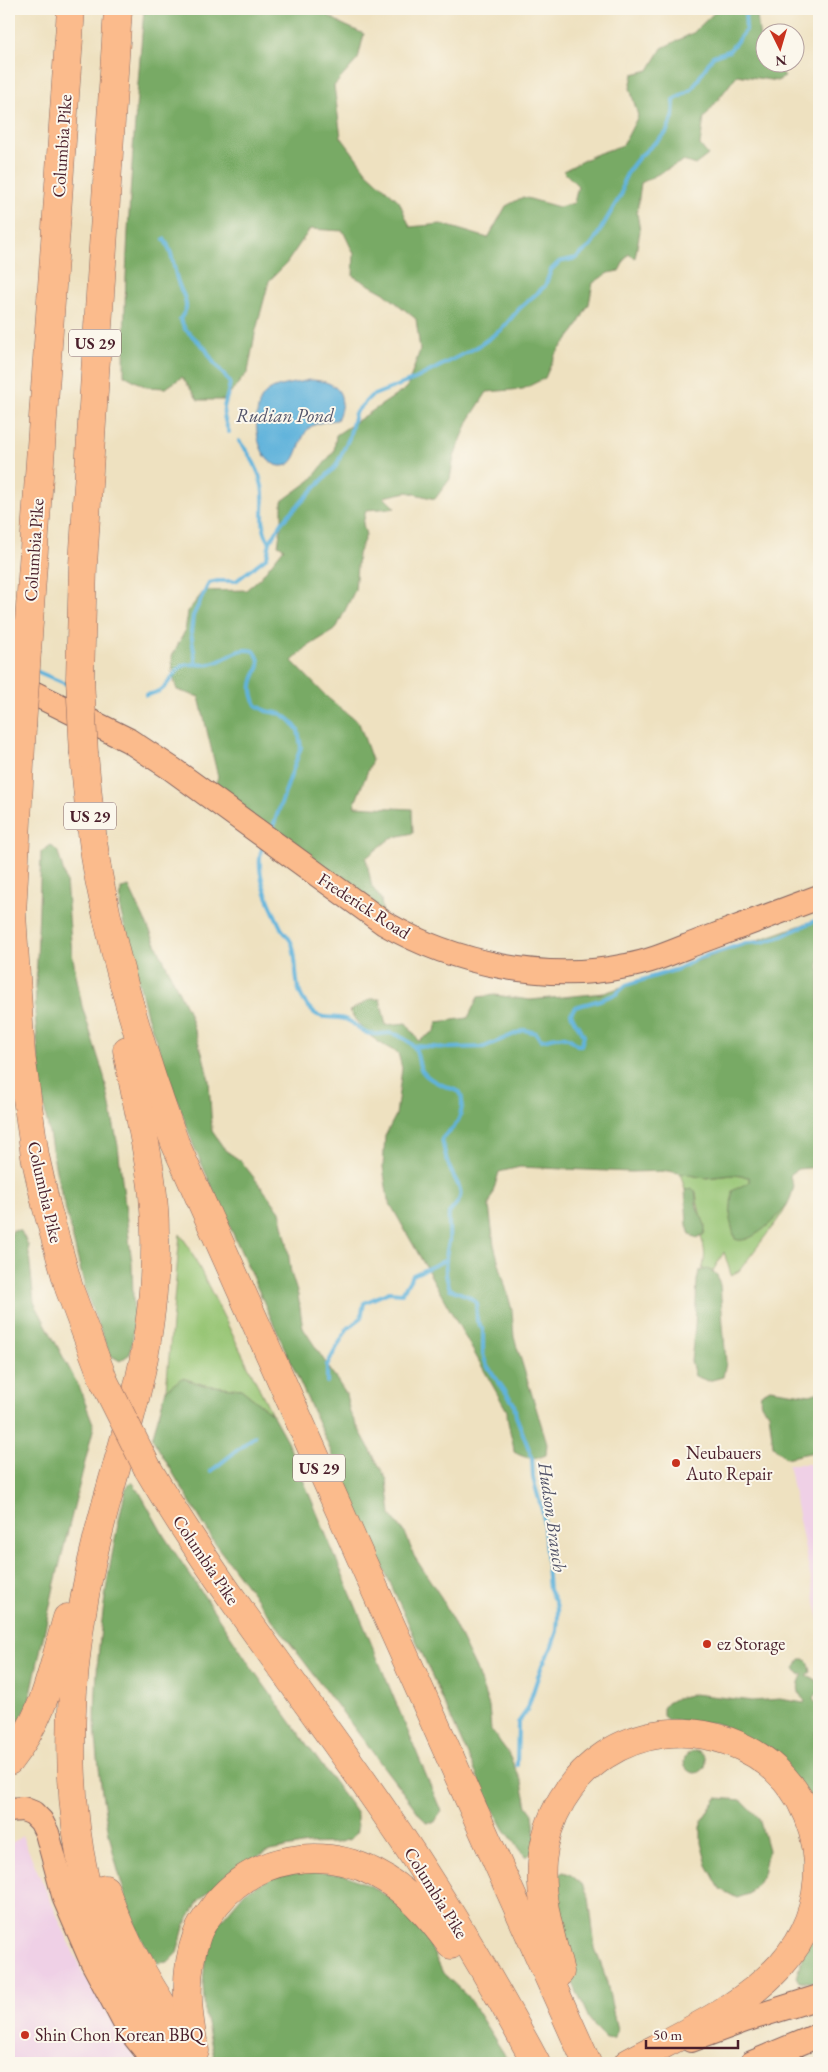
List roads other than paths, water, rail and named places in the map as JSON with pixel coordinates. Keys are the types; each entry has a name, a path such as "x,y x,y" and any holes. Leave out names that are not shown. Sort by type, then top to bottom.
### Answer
{"highway":[{"name":"Columbia Pike","path":"71,9 22,727 12,914 21,1055 35,1156 69,1288 104,1381 148,1469 190,1538 363,1781 425,1874 471,1949 535,2062"},
{"name":"US 29","path":"118,9 83,564 80,678 90,818 99,878 136,1034 175,1143 582,2053"},
{"path":"99,878 132,1082 147,1149 154,1197 153,1284 142,1368 97,1538 79,1637 74,1681 73,1724 82,1802 93,1848 115,1918 149,1986 190,2059"},
{"path":"9,957 12,914"},
{"path":"9,1761 22,1744 43,1704 85,1556 118,1458"},
{"path":"582,2053 547,1920 542,1862 547,1837 566,1793 581,1774 623,1744 647,1735 672,1732 718,1737 758,1755 793,1788 813,1829 818,1853 816,1900 808,1926 796,1946 781,1965 760,1986 735,2005 630,2063"},
{"path":"190,2059 186,1990 192,1952 207,1916 234,1885 249,1875 287,1860 310,1857 355,1864 376,1873 411,1899 443,1935 519,2033"}],"main road":[{"name":"Frederick Road","path":"9,681 128,740 172,769 356,904 405,935 434,948 472,959 542,971 578,972 628,966 819,897"},
{"path":"9,1810 23,1809 33,1813 42,1821 65,1899 92,1960 127,2027 156,2063"},
{"path":"630,2063 745,2020 819,1997"},
{"path":"752,2063 819,2035"}],"water":[{"name":"Rudian Pond","path":"309,380 327,383 338,390 342,403 337,420 317,424 308,429 296,456 287,465 280,466 272,463 260,447 257,425 259,404 263,396 272,389"}],"waterway":[{"path":"196,664 191,632 193,616 209,583 236,581 267,557 270,542 282,522 336,466 349,438 355,413 371,396 415,379 477,347 501,330 519,309 545,286 551,270 559,262 576,258 591,246 622,193 623,182 629,170 639,157 666,133 673,117 674,100 692,89 713,56 729,51 746,30 745,9"},
{"path":"164,239 170,250 177,279 186,301 186,309 180,319 185,329 205,348 214,363 230,382 224,406 224,416 229,432"},
{"path":"239,441 247,451 261,480 264,530 270,542"},
{"name":"Hudson Branch","path":"146,695 158,692 164,688 182,666 188,664 210,664 241,650 254,651 259,661 252,688 256,705 266,711 282,714 290,720 298,730 301,747 271,832"},
{"name":"Hudson Branch","path":"9,658 16,661"},
{"name":"Hudson Branch","path":"36,671 71,686"},
{"name":"Hudson Branch","path":"264,844 260,864 264,887 281,928 292,944 298,988 305,1003 319,1016 348,1020 366,1033 398,1035 413,1045 417,1052 421,1069 428,1077 460,1092 462,1100 460,1116 442,1139 448,1163 460,1188 460,1197 455,1207 449,1213 447,1277 450,1289 468,1296 476,1302 477,1321 483,1330 483,1354 486,1364 514,1404 516,1416 532,1457 533,1478 543,1514 549,1590 556,1603 558,1615 557,1631 551,1649 542,1665 527,1710 518,1723 517,1765"},
{"path":"415,1046 449,1048 484,1047 524,1030 536,1033 541,1040 564,1037 577,1045 581,1045 584,1036 571,1013 575,1007 616,994 626,985 678,969 699,958 746,943 763,942 782,936 819,919"},
{"path":"327,1382 327,1365 347,1329 361,1318 364,1303 389,1292 402,1293 413,1275 446,1260"},
{"path":"211,1471 255,1436"}],"place":[{"name":"Neubauers Auto Repair","path":"676,1463"},
{"name":"ez Storage","path":"707,1644"},
{"name":"Shin Chon Korean BBQ","path":"25,2035"}]}
